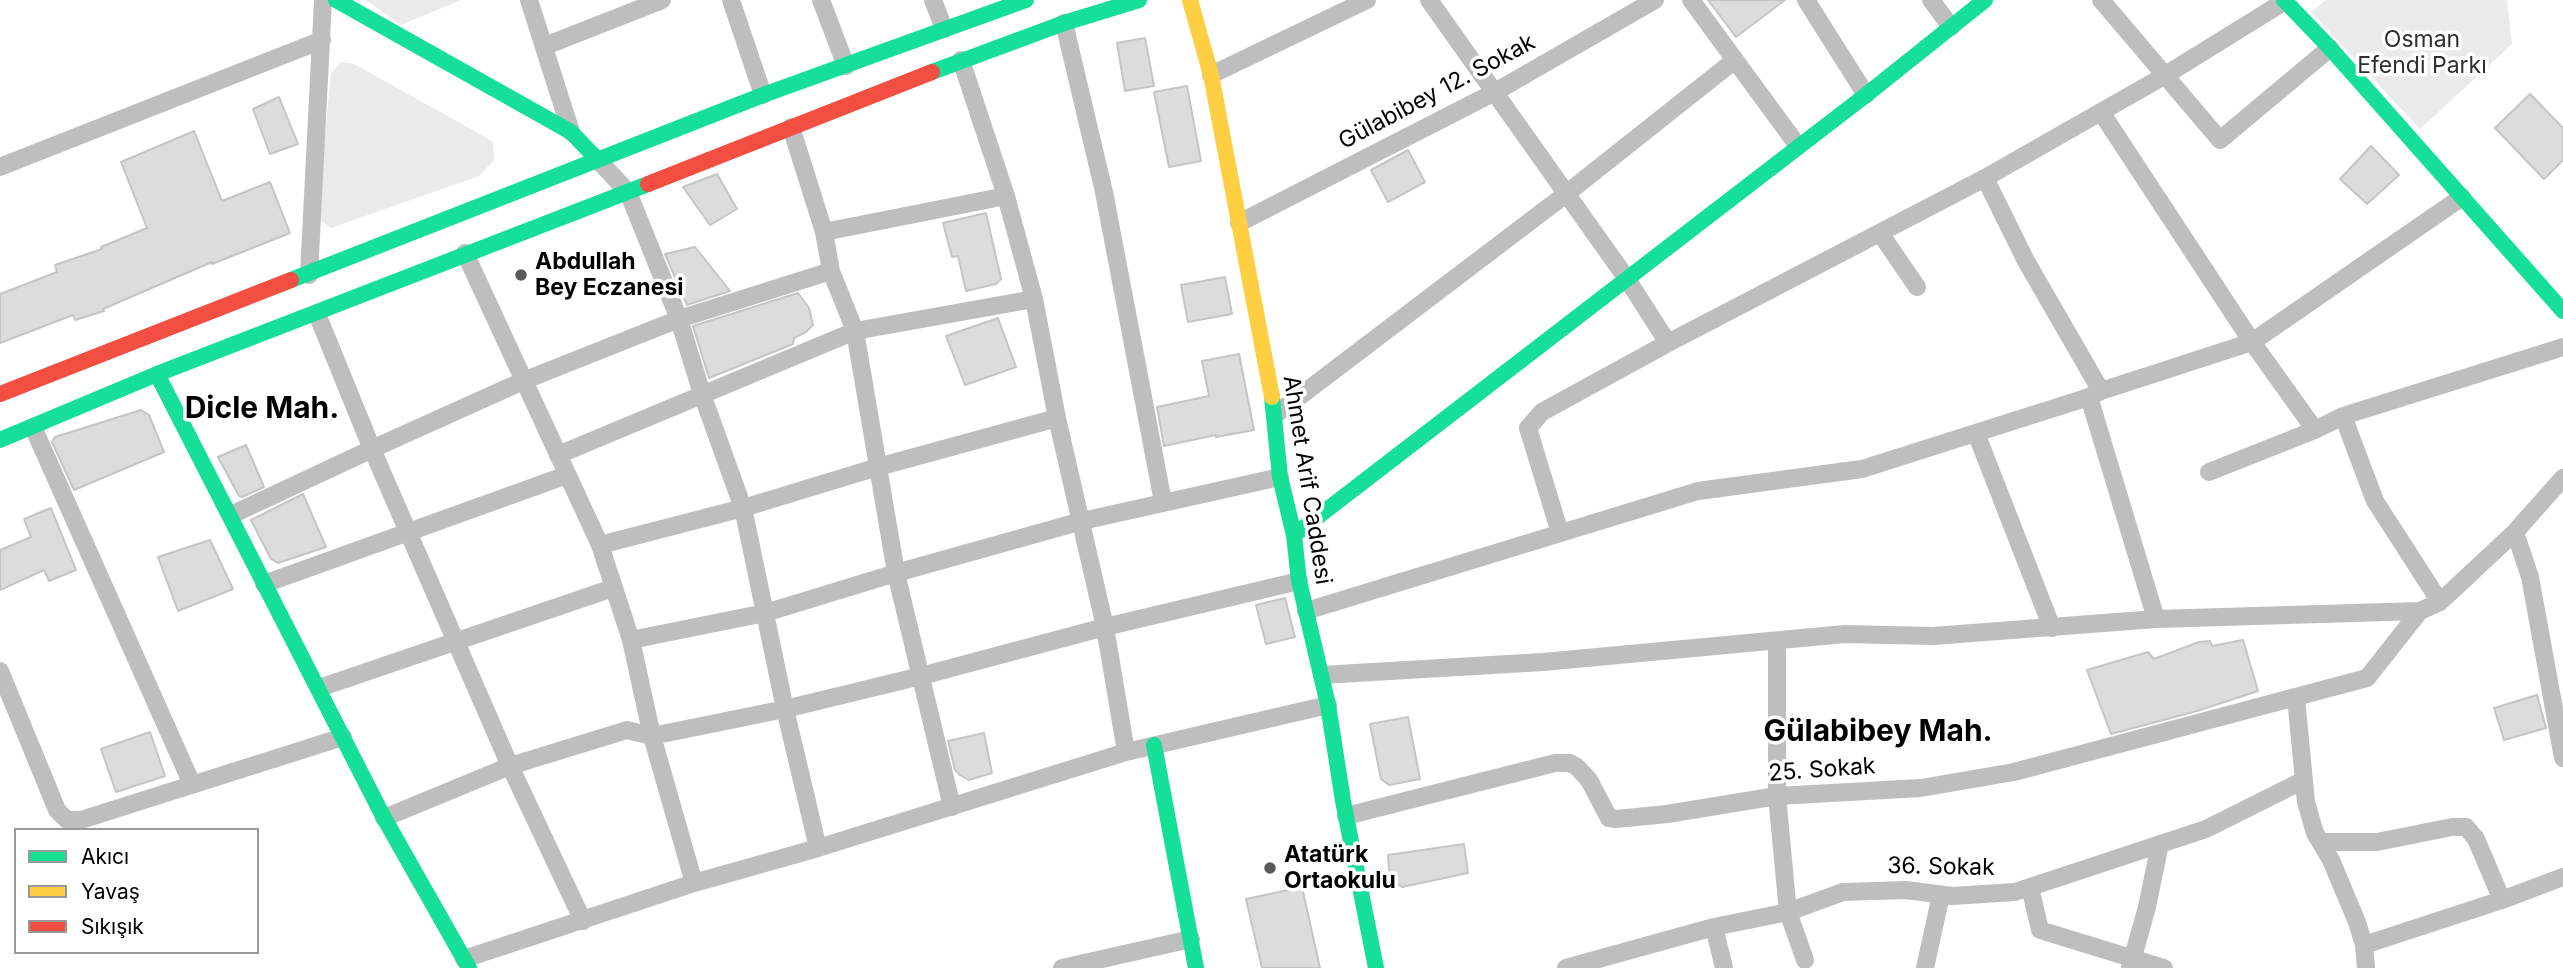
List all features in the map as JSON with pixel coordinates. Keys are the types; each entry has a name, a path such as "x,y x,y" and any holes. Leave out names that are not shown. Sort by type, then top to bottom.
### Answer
{"street":[{"path":"309,275 323,0"},
{"path":"336,0 571,132 628,192 679,319 702,394 743,508 785,709 818,848"},
{"path":"529,0 571,132"},
{"path":"545,46 662,0"},
{"path":"731,0 763,95"},
{"path":"821,0 846,66"},
{"path":"933,0 944,29"},
{"path":"0,394 763,95 1026,0"},
{"path":"0,440 157,374 317,314 465,253 628,192 961,60 1063,23 1139,0"},
{"name":"Ahmet Arif Caddesi","path":"1190,0 1211,75 1275,415 1280,477 1294,535 1299,581 1328,705 1346,816 1376,968"},
{"path":"1211,75 1367,0"},
{"path":"1429,0 1627,279 1668,343"},
{"name":"Gülabibey 12. Sokak","path":"1239,223 1495,92 1655,0"},
{"path":"1691,0 1798,146"},
{"path":"1806,0 1866,95"},
{"path":"1931,0 1951,27"},
{"path":"1294,535 1866,95 1985,0"},
{"path":"2101,0 2220,140 2330,48"},
{"path":"1560,533 1528,428 1542,412 1668,343 1985,178 2292,3 2563,311"},
{"path":"1063,23 1104,192 1163,502"},
{"path":"0,167 322,40"},
{"path":"961,60 1006,196 1034,299 1057,418 1105,627 1126,752"},
{"path":"1275,415 1566,194 1735,60"},
{"path":"2101,112 2252,342 2315,430"},
{"path":"791,127 824,232 831,271 855,331 896,573 951,807"},
{"path":"1985,178 2095,394 2156,619"},
{"path":"824,232 1006,196"},
{"path":"1306,611 1698,491 1862,469 2252,342 2462,197"},
{"path":"1880,233 1917,287"},
{"path":"465,253 600,545 631,640 652,736 694,883"},
{"path":"231,515 523,381 679,319 831,271"},
{"path":"558,456 855,331 1034,299"},
{"path":"317,314 372,449 510,766 583,921"},
{"path":"2209,471 2315,430 2343,416 2563,347"},
{"path":"157,374 384,818 466,963 694,883 818,848 1126,752 1328,705"},
{"path":"2343,416 2375,501 2441,602"},
{"path":"600,545 743,508 878,467 1057,418"},
{"path":"33,427 192,784"},
{"path":"1976,433 2052,628"},
{"path":"264,584 567,475"},
{"path":"631,640 765,613 1082,521 1280,477"},
{"path":"1322,675 1543,662 1845,634 1933,636 2156,619 2420,611 2441,602 2515,532 2563,478"},
{"path":"2515,532 2530,577 2563,758"},
{"path":"384,818 510,766 627,730 652,736 785,709 1105,627 1299,581"},
{"path":"319,688 613,588"},
{"name":"25. Sokak","path":"1346,816 1555,763 1570,763 1589,780 1609,818 1667,814 1777,796 1921,788 2014,772 2367,678 2420,611"},
{"path":"1777,641 1777,796 1788,912 1805,960"},
{"path":"0,671 57,810 67,820 81,820 343,737"},
{"path":"2296,698 2306,802 2364,945 2366,968"},
{"path":"1154,746 1196,968"},
{"name":"36. Sokak","path":"1568,968 1714,928 1788,912 1843,892 1906,890 1952,896 2015,892 2206,829 2304,780"},
{"path":"2320,842 2377,842 2452,827 2466,827 2476,839 2502,900"},
{"path":"2132,964 2160,844"},
{"path":"2364,945 2563,877"},
{"path":"2030,887 2040,930 2132,964 2164,968"},
{"path":"1925,968 1941,895"},
{"path":"1714,928 1724,968"},
{"path":"1062,968 1191,939"}],"green space":[{"path":"366,0 461,0 401,25"},
{"name":"Osman Efendi Parkı","path":"2326,0 2507,0 2512,44 2420,129 2311,12"},
{"path":"341,62 354,64 493,142 494,160 479,176 331,228 317,218 331,73"}],"building":[{"path":"1708,0 1785,0 1736,37"},
{"path":"1145,38 1154,86 1125,91 1117,43"},
{"path":"1187,86 1201,161 1169,167 1154,92"},
{"path":"2530,94 2563,128 2563,160 2544,179 2495,128"},
{"path":"279,97 298,144 270,154 253,109"},
{"path":"194,131 222,201 270,182 290,233 212,262 103,309 104,311 75,320 73,315 0,343 0,294 57,272 55,265 102,249 101,247 147,228 121,162"},
{"path":"2371,146 2399,175 2367,204 2340,179"},
{"path":"1408,150 1425,182 1388,202 1371,170"},
{"path":"717,174 737,209 710,225 683,187"},
{"path":"986,213 1001,279 996,284 966,291 958,256 952,257 943,223"},
{"path":"695,247 730,291 687,305 665,254"},
{"path":"1225,277 1232,314 1188,322 1181,285"},
{"path":"798,293 809,308 813,325 806,332 794,338 793,344 709,378 693,326"},
{"path":"998,318 1016,367 965,385 946,336"},
{"path":"1239,354 1254,430 1164,446 1157,407 1209,396 1202,361"},
{"path":"141,410 149,415 164,452 74,490 52,442 55,437"},
{"path":"246,445 264,487 242,497 218,457"},
{"path":"303,494 326,547 278,563 271,559 251,520"},
{"path":"51,508 76,570 49,581 44,570 0,590 0,550 31,537 24,519"},
{"path":"210,540 233,589 178,611 158,557"},
{"path":"1285,598 1295,637 1266,644 1256,605"},
{"path":"2243,640 2258,691 2111,734 2087,670 2148,652 2154,659 2199,642 2210,641 2212,646"},
{"path":"2537,695 2546,728 2504,740 2494,708"},
{"path":"1408,717 1420,779 1389,785 1381,779 1370,724"},
{"path":"150,732 165,776 116,792 101,749"},
{"path":"984,733 992,773 969,780 955,770 948,741"},
{"path":"1464,844 1468,873 1402,887 1390,880 1388,855"},
{"path":"1302,887 1320,968 1262,968 1246,899"}],"traffic: fast":[{"path":"336,0 571,132 597,159"},
{"path":"291,280 763,95 1026,0"},
{"path":"932,72 1064,23 1139,0"},
{"path":"1294,535 1866,95 1985,0"},
{"path":"2284,0 2330,48 2563,311"},
{"path":"0,440 157,374 648,184"},
{"path":"157,374 384,818 469,968"},
{"path":"1272,397 1280,477 1294,535 1299,581 1328,705 1343,801 1376,968"},
{"path":"1154,745 1196,968"}],"traffic: slow":[{"path":"1190,0 1211,75 1272,397"}],"traffic: jam":[{"path":"648,184 932,72"},
{"path":"0,394 291,280"}],"place":[{"name":"Abdullah Bey Eczanesi","path":"521,275"},
{"name":"Atatürk Ortaokulu","path":"1270,868"}],"district":[{"name":"Dicle Mah.","path":"262,409"},
{"name":"Gülabibey Mah.","path":"1878,732"}]}
